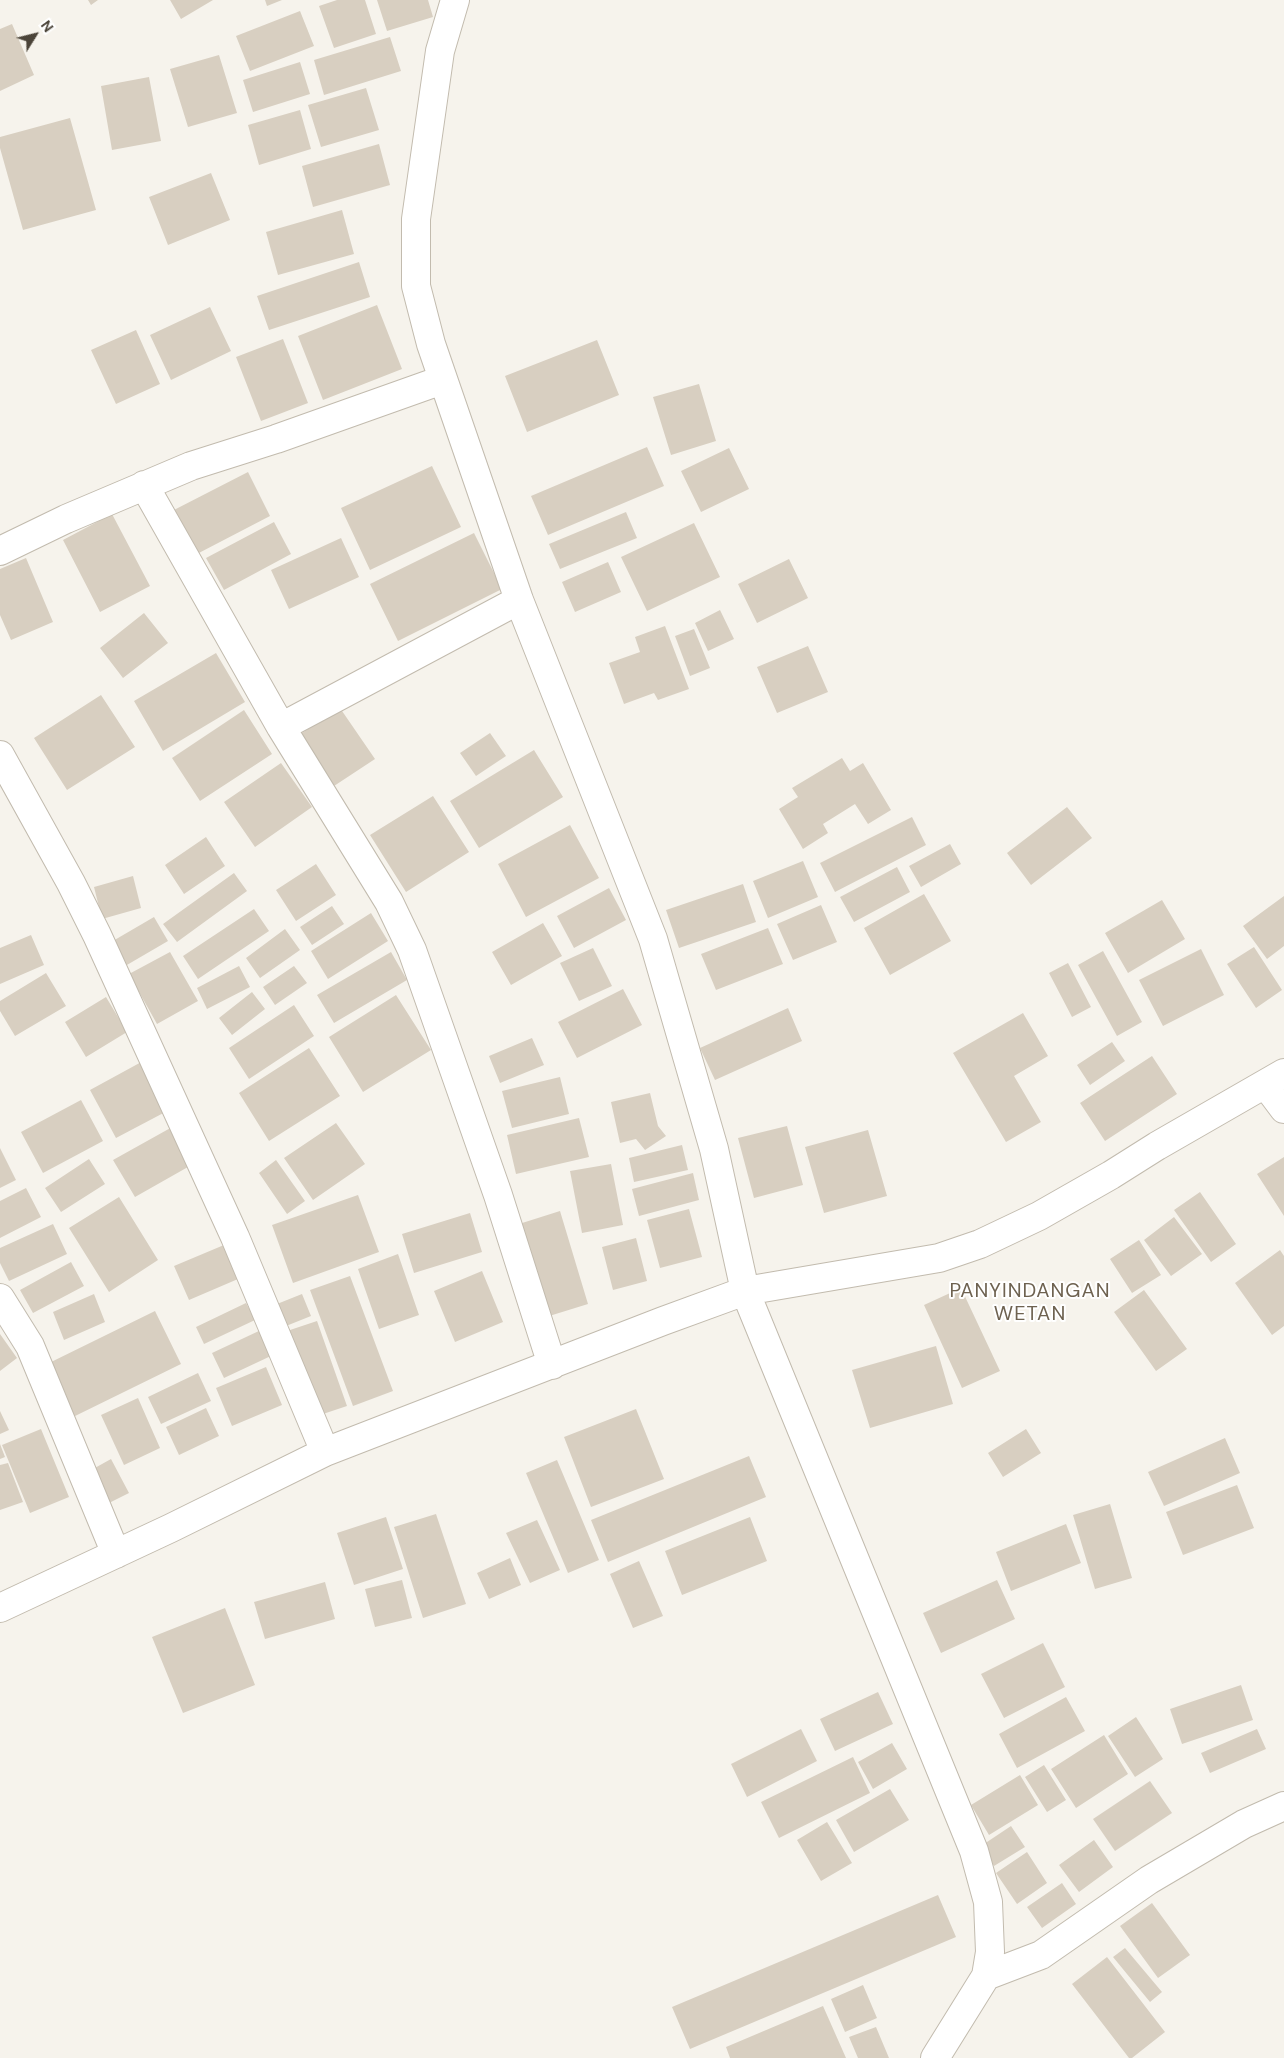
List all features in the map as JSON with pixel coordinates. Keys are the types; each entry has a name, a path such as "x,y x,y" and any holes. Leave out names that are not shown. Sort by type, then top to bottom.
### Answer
{"street":[{"path":"454,0 440,51 416,219 416,286 442,380 519,600 654,939 714,1149 746,1291 974,1851 988,1902 990,1952 986,1976 935,2058"},
{"path":"0,551 66,519 191,466 276,439 442,380"},
{"path":"144,485 281,727 389,902 412,950 498,1196 552,1365"},
{"path":"281,727 519,600"},
{"path":"0,755 71,883 97,935 235,1237 325,1452"},
{"path":"0,1608 116,1554 325,1452 746,1291 939,1258 980,1244 1038,1216 1275,1079 1284,1109"},
{"path":"0,1298 30,1346 116,1554"},
{"path":"986,1976 1041,1955 1149,1880 1244,1824 1284,1806"}],"building":[{"path":"88,0 98,0 91,5"},
{"path":"170,0 213,0 181,19"},
{"path":"265,0 282,0 267,6"},
{"path":"337,0 365,0 376,34 334,48 319,6"},
{"path":"377,0 428,0 433,17 387,31"},
{"path":"300,11 314,46 250,71 236,36"},
{"path":"12,24 34,75 0,91 0,29"},
{"path":"390,37 401,71 324,95 314,60"},
{"path":"219,55 237,113 188,127 170,69"},
{"path":"300,62 310,94 253,112 243,80"},
{"path":"149,77 161,141 112,150 101,86"},
{"path":"366,88 379,130 321,147 308,105"},
{"path":"300,110 311,149 259,165 248,125"},
{"path":"70,118 96,210 23,230 0,148 0,137"},
{"path":"379,144 390,185 313,207 302,166"},
{"path":"211,173 230,220 168,245 149,197"},
{"path":"342,210 354,254 278,275 266,232"},
{"path":"359,262 370,297 269,330 257,296"},
{"path":"377,305 402,369 323,400 298,336"},
{"path":"210,307 231,351 171,380 150,335"},
{"path":"136,330 160,384 116,404 91,350"},
{"path":"283,339 308,403 261,421 236,357"},
{"path":"597,340 619,395 527,432 505,376"},
{"path":"699,384 716,441 671,455 653,397"},
{"path":"647,447 664,486 548,535 531,496"},
{"path":"729,448 749,489 701,512 681,471"},
{"path":"432,466 461,527 370,570 341,508"},
{"path":"248,472 270,516 195,555 172,511"},
{"path":"626,512 637,538 560,569 549,544"},
{"path":"112,514 150,586 100,612 63,540"},
{"path":"274,522 291,554 224,590 206,558"},
{"path":"694,523 720,577 647,611 621,557"},
{"path":"474,533 502,589 398,641 370,584"},
{"path":"341,538 359,577 289,609 271,570"},
{"path":"26,558 53,622 11,640 0,615 0,569"},
{"path":"789,559 808,598 757,623 738,584"},
{"path":"608,562 621,592 575,612 562,582"},
{"path":"720,610 734,639 708,651 695,623"},
{"path":"144,613 168,643 123,678 100,648"},
{"path":"665,626 689,689 658,700 654,693 624,704 609,663 640,652 635,637"},
{"path":"694,629 710,668 690,676 675,636"},
{"path":"808,646 828,692 777,713 757,667"},
{"path":"216,653 245,702 163,751 134,701"},
{"path":"101,695 135,747 67,790 34,738"},
{"path":"340,708 375,759 334,786 299,735"},
{"path":"244,710 272,754 200,801 172,758"},
{"path":"490,733 506,756 476,776 460,753"},
{"path":"534,750 563,797 479,848 450,801"},
{"path":"842,758 850,771 863,763 891,810 868,824 855,804 823,824 828,833 803,849 779,809 798,797 792,788"},
{"path":"281,763 312,807 255,847 224,802"},
{"path":"433,796 469,852 406,892 370,835"},
{"path":"1067,807 1092,838 1031,885 1007,853"},
{"path":"912,817 926,845 835,892 820,863"},
{"path":"570,825 599,878 526,917 498,864"},
{"path":"206,837 225,866 184,894 165,865"},
{"path":"950,844 961,864 921,887 909,866"},
{"path":"803,861 818,897 768,918 753,881"},
{"path":"316,864 336,895 296,921 276,890"},
{"path":"897,867 910,892 854,922 840,897"},
{"path":"234,873 247,891 177,942 163,924"},
{"path":"133,876 141,908 102,919 94,887"},
{"path":"743,884 756,922 679,948 666,910"},
{"path":"609,888 626,920 574,948 557,916"},
{"path":"924,894 951,941 890,975 864,928"},
{"path":"1284,896 1284,946 1267,959 1243,926"},
{"path":"1162,900 1185,939 1128,973 1105,933"},
{"path":"821,905 837,942 793,960 777,924"},
{"path":"332,906 344,924 312,945 300,927"},
{"path":"254,909 269,931 198,979 183,956"},
{"path":"371,913 388,941 328,979 311,951"},
{"path":"154,917 168,941 120,969 106,945"},
{"path":"543,923 562,956 511,985 492,952"},
{"path":"768,928 783,964 716,990 701,954"},
{"path":"285,929 300,950 260,978 246,958"},
{"path":"31,935 44,965 0,984 0,948"},
{"path":"1254,947 1282,990 1256,1008 1227,964"},
{"path":"593,948 612,986 579,1001 560,963"},
{"path":"1201,949 1224,995 1163,1026 1139,980"},
{"path":"1103,951 1142,1022 1117,1036 1078,965"},
{"path":"170,952 198,1001 157,1024 129,974"},
{"path":"391,952 407,980 334,1023 317,995"},
{"path":"1068,963 1091,1007 1072,1017 1049,973"},
{"path":"239,966 250,987 207,1009 197,988"},
{"path":"294,966 307,983 275,1005 263,987"},
{"path":"46,973 66,1006 15,1036 0,1011 0,1001"},
{"path":"623,989 642,1025 577,1058 558,1022"},
{"path":"252,992 265,1009 232,1035 219,1018"},
{"path":"396,995 431,1050 363,1092 329,1037"},
{"path":"106,997 127,1032 86,1057 65,1022"},
{"path":"294,1005 314,1036 249,1079 229,1048"},
{"path":"788,1008 802,1041 715,1080 700,1048"},
{"path":"1023,1013 1048,1056 1014,1076 1041,1122 1006,1142 953,1053"},
{"path":"532,1038 544,1065 500,1083 489,1056"},
{"path":"1112,1042 1125,1061 1090,1085 1077,1065"},
{"path":"309,1048 340,1096 269,1141 239,1093"},
{"path":"1152,1056 1177,1094 1105,1141 1080,1103"},
{"path":"145,1060 171,1109 116,1138 90,1090"},
{"path":"560,1077 569,1114 512,1128 502,1091"},
{"path":"650,1093 658,1126 666,1136 645,1150 636,1139 620,1143 611,1102"},
{"path":"81,1100 103,1141 43,1173 21,1132"},
{"path":"579,1118 589,1157 516,1174 507,1135"},
{"path":"336,1123 365,1164 313,1200 284,1158"},
{"path":"174,1126 195,1163 135,1197 113,1160"},
{"path":"787,1126 803,1185 754,1198 738,1138"},
{"path":"868,1130 887,1196 824,1213 805,1147"},
{"path":"682,1145 688,1170 634,1182 629,1158"},
{"path":"0,1148 16,1180 0,1188"},
{"path":"1284,1157 1284,1216 1257,1174"},
{"path":"89,1159 105,1184 61,1212 45,1188"},
{"path":"276,1160 305,1201 287,1214 259,1173"},
{"path":"611,1164 623,1225 582,1233 570,1171"},
{"path":"693,1173 699,1200 639,1216 632,1189"},
{"path":"26,1188 41,1217 0,1238 0,1201"},
{"path":"1200,1192 1236,1244 1211,1262 1174,1210"},
{"path":"358,1195 379,1252 293,1283 272,1225"},
{"path":"119,1197 158,1260 109,1292 69,1228"},
{"path":"689,1209 702,1257 660,1268 647,1220"},
{"path":"560,1211 588,1304 546,1317 519,1224"},
{"path":"470,1213 482,1252 414,1273 402,1234"},
{"path":"1174,1217 1202,1254 1171,1276 1144,1240"},
{"path":"53,1224 67,1254 9,1281 0,1263 0,1248"},
{"path":"636,1238 647,1281 613,1290 602,1247"},
{"path":"1139,1240 1161,1275 1132,1293 1110,1259"},
{"path":"224,1245 238,1279 189,1300 174,1266"},
{"path":"1280,1250 1284,1256 1284,1326 1272,1335 1235,1283"},
{"path":"398,1254 419,1315 379,1329 358,1269"},
{"path":"71,1262 84,1286 33,1313 20,1290"},
{"path":"482,1271 503,1322 455,1342 434,1291"},
{"path":"350,1276 393,1391 353,1406 310,1290"},
{"path":"961,1288 1000,1371 962,1388 924,1305"},
{"path":"1144,1290 1187,1349 1156,1371 1114,1312"},
{"path":"94,1294 105,1322 64,1340 53,1312"},
{"path":"302,1294 311,1316 286,1326 277,1304"},
{"path":"246,1303 255,1320 204,1344 196,1327"},
{"path":"155,1311 181,1364 71,1418 45,1365"},
{"path":"317,1321 347,1406 317,1416 287,1331"},
{"path":"261,1330 273,1355 224,1378 212,1353"},
{"path":"0,1334 17,1358 0,1371"},
{"path":"936,1346 953,1404 870,1428 852,1370"},
{"path":"266,1367 282,1405 232,1426 216,1388"},
{"path":"198,1373 211,1401 161,1424 148,1397"},
{"path":"138,1398 160,1448 124,1465 101,1415"},
{"path":"206,1408 219,1436 179,1455 166,1427"},
{"path":"636,1409 664,1479 591,1507 564,1437"},
{"path":"0,1411 9,1430 0,1434"},
{"path":"41,1429 69,1497 30,1513 2,1445"},
{"path":"1026,1429 1041,1453 1003,1477 988,1453"},
{"path":"1225,1438 1240,1473 1164,1506 1148,1472"},
{"path":"0,1444 5,1457 0,1459"},
{"path":"749,1456 766,1497 608,1562 591,1520"},
{"path":"111,1459 129,1493 101,1507 84,1474"},
{"path":"557,1460 599,1560 568,1573 526,1473"},
{"path":"8,1463 23,1502 0,1510 0,1465"},
{"path":"1237,1485 1254,1528 1183,1555 1166,1512"},
{"path":"1110,1504 1132,1578 1095,1589 1073,1515"},
{"path":"436,1514 466,1604 423,1618 394,1527"},
{"path":"386,1517 403,1569 354,1585 337,1533"},
{"path":"750,1517 767,1561 682,1595 665,1551"},
{"path":"537,1520 560,1570 530,1583 506,1533"},
{"path":"1066,1524 1081,1563 1011,1591 996,1552"},
{"path":"510,1558 521,1585 489,1599 477,1573"},
{"path":"639,1561 663,1616 633,1628 610,1574"},
{"path":"402,1580 412,1618 375,1627 365,1589"},
{"path":"997,1580 1015,1619 941,1653 923,1613"},
{"path":"325,1582 335,1619 265,1639 254,1602"},
{"path":"225,1608 255,1685 183,1713 152,1637"},
{"path":"1043,1643 1065,1687 1004,1718 981,1674"},
{"path":"1241,1685 1253,1720 1182,1744 1170,1709"},
{"path":"878,1692 893,1724 835,1751 820,1719"},
{"path":"1066,1697 1085,1731 1017,1768 999,1734"},
{"path":"1136,1717 1163,1759 1135,1777 1108,1736"},
{"path":"801,1729 817,1761 747,1797 731,1764"},
{"path":"1257,1729 1266,1749 1210,1773 1201,1753"},
{"path":"1104,1735 1128,1774 1076,1808 1051,1769"},
{"path":"892,1743 907,1769 873,1789 858,1762"},
{"path":"853,1757 870,1793 779,1838 761,1802"},
{"path":"1044,1765 1066,1800 1047,1812 1025,1777"},
{"path":"1020,1775 1038,1805 989,1835 971,1805"},
{"path":"1150,1781 1172,1813 1115,1851 1093,1819"},
{"path":"890,1789 909,1820 854,1852 836,1820"},
{"path":"827,1822 852,1863 821,1881 797,1840"},
{"path":"1011,1826 1025,1847 994,1866 981,1846"},
{"path":"1094,1840 1113,1867 1079,1892 1059,1865"},
{"path":"1027,1852 1047,1883 1017,1904 996,1873"},
{"path":"1062,1883 1076,1904 1042,1928 1027,1907"},
{"path":"938,1895 956,1937 690,2049 672,2007"},
{"path":"1152,1903 1190,1955 1158,1978 1120,1926"},
{"path":"1125,1948 1162,1992 1150,2002 1113,1957"},
{"path":"1107,1957 1165,2032 1132,2058 1129,2058 1072,1984"},
{"path":"863,1985 877,2018 845,2032 831,1999"},
{"path":"823,2006 846,2058 730,2058 726,2047"},
{"path":"876,2027 889,2058 858,2058 849,2037"}],"district":[{"name":"PANYINDANGAN WETAN","path":"1030,1304"}]}
